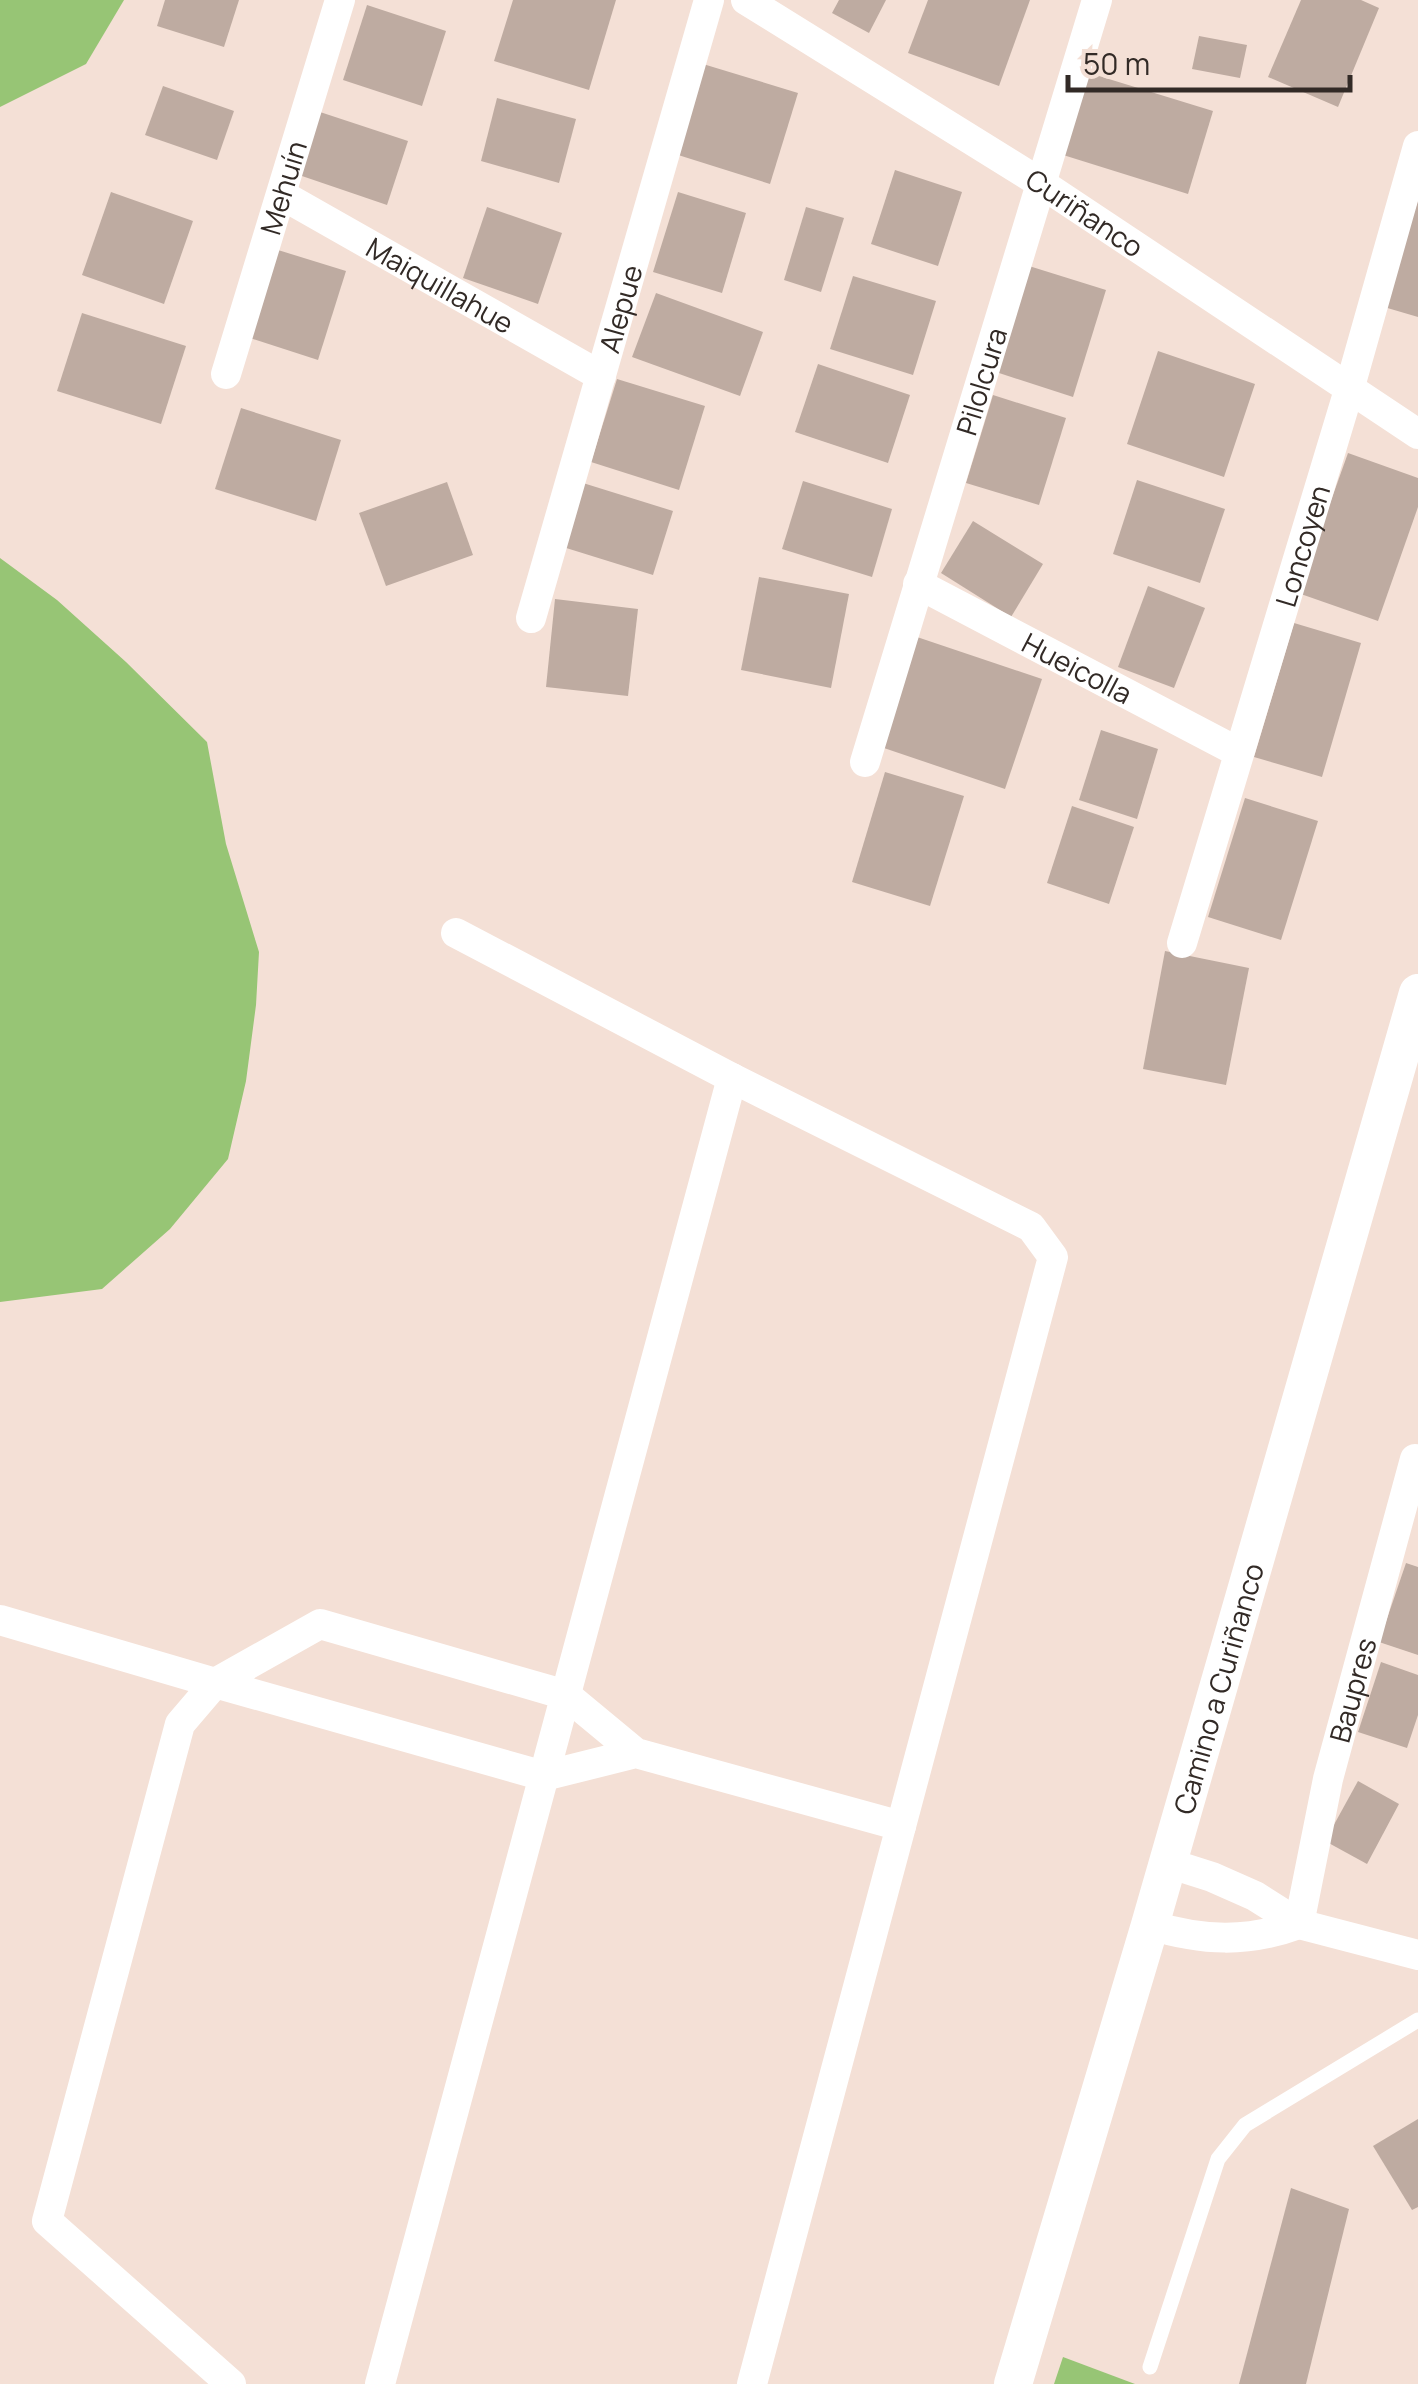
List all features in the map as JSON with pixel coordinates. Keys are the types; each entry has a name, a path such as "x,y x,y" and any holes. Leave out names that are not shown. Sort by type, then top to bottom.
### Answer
{"street":[{"name":"Mehuín","path":"226,374 340,0"},
{"name":"Alepue","path":"530,618 709,0"},
{"name":"Curiñanco","path":"746,0 1039,182 1418,434"},
{"name":"Pilolcura","path":"865,762 1097,0"},
{"name":"Loncoyen","path":"1182,942 1349,390 1418,146"},
{"name":"Maiquillahue","path":"282,194 601,376"},
{"name":"Hueicolla","path":"918,584 1238,752"},
{"path":"456,933 732,1078 1031,1227 1053,1257 752,2384"},
{"name":"Camino a Curiñanco","path":"1012,2384 1150,1925 1418,993"},
{"path":"380,2384 732,1078"},
{"name":"Baupres","path":"1299,1924 1328,1779 1414,1459"},
{"path":"0,1620 544,1776 636,1753"},
{"path":"230,2384 47,2221 180,1724 215,1683 320,1624 566,1695 636,1753 900,1826"},
{"path":"1168,1862 1234,1887 1299,1924 1418,1955"},
{"path":"1150,1925 1176,1934 1220,1939 1254,1937 1299,1924"}],"lane":[{"path":"1150,2367 1218,2159 1226,2145 1246,2124 1418,2020"}],"green space":[{"path":"0,0 124,0 86,64 0,107"},
{"path":"0,558 57,600 207,742 226,844 259,952 246,1081 228,1159 170,1229 102,1289 0,1302"},
{"path":"1063,2357 1135,2384 1054,2384"}],"building":[{"path":"165,0 239,0 224,47 157,26"},
{"path":"513,0 616,0 589,90 494,61"},
{"path":"839,0 886,0 869,33 832,13"},
{"path":"928,0 1030,0 999,86 908,53"},
{"path":"1301,0 1361,0 1379,8 1338,107 1268,77"},
{"path":"367,5 446,31 422,106 343,80"},
{"path":"1199,36 1247,45 1240,78 1192,69"},
{"path":"703,64 798,93 770,184 675,154"},
{"path":"1086,72 1213,111 1188,194 1060,154"},
{"path":"163,86 234,111 217,160 145,135"},
{"path":"497,98 576,119 559,183 481,161"},
{"path":"320,112 408,141 387,205 299,175"},
{"path":"895,170 962,192 938,266 871,244"},
{"path":"111,192 193,221 164,304 82,275"},
{"path":"678,192 746,213 722,293 653,272"},
{"path":"1418,200 1418,317 1384,307"},
{"path":"487,207 562,233 538,304 463,278"},
{"path":"806,207 844,218 821,292 784,280"},
{"path":"278,250 346,271 318,360 250,338"},
{"path":"1029,266 1106,290 1073,397 996,372"},
{"path":"853,276 936,301 913,375 830,349"},
{"path":"656,293 763,332 740,396 632,357"},
{"path":"82,313 186,346 161,424 57,391"},
{"path":"1158,351 1255,384 1224,477 1127,444"},
{"path":"818,364 910,395 888,463 795,432"},
{"path":"617,379 705,406 679,490 591,462"},
{"path":"993,395 1066,418 1039,505 966,483"},
{"path":"241,408 341,440 316,521 215,489"},
{"path":"1348,453 1418,478 1418,507 1378,621 1298,593"},
{"path":"1137,480 1225,509 1200,583 1113,554"},
{"path":"803,481 892,509 872,577 782,549"},
{"path":"447,482 473,555 386,586 359,513"},
{"path":"583,483 673,511 653,575 563,547"},
{"path":"973,521 1043,564 1011,617 941,573"},
{"path":"759,577 849,594 831,688 741,670"},
{"path":"1148,586 1205,608 1174,688 1118,667"},
{"path":"555,599 638,609 628,696 546,687"},
{"path":"1294,623 1361,643 1322,777 1254,757"},
{"path":"917,637 1042,679 1005,789 881,747"},
{"path":"1101,730 1158,749 1137,819 1079,800"},
{"path":"885,772 964,796 930,906 852,882"},
{"path":"1245,798 1318,821 1281,940 1208,917"},
{"path":"1072,806 1134,827 1109,904 1047,883"},
{"path":"1165,951 1249,968 1226,1085 1143,1069"},
{"path":"1406,1563 1418,1567 1418,1655 1379,1642"},
{"path":"1381,1662 1418,1675 1418,1715 1407,1748 1358,1732"},
{"path":"1358,1781 1399,1804 1367,1864 1325,1841"},
{"path":"1418,2119 1418,2207 1412,2210 1373,2146"},
{"path":"1291,2188 1349,2209 1306,2384 1239,2384"}]}
